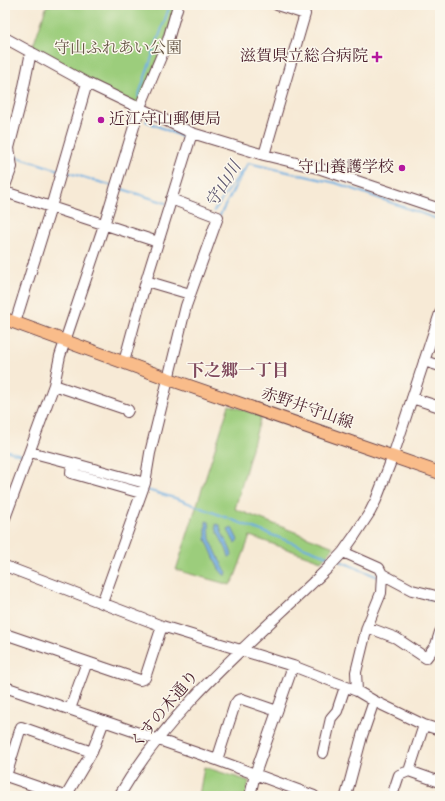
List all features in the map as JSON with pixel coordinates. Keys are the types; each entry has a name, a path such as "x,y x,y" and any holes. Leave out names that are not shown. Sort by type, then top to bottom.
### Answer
{"main road":[{"name":"赤野井守山線","path":"10,321 169,379 440,473"}],"street":[{"path":"5,518 54,385 60,356 66,342 104,225 140,107 168,40 178,5"},
{"path":"264,155 305,14 277,5"},
{"path":"5,38 87,83 192,133 264,155 321,169 440,209"},
{"path":"5,186 12,167 7,148 21,101 31,52"},
{"path":"10,321 51,207 87,83"},
{"path":"124,362 146,281 192,133"},
{"path":"5,192 158,242"},
{"path":"102,603 145,483 150,453 186,306 218,217 171,199"},
{"path":"146,281 190,294"},
{"name":"くすの木通り","path":"119,796 138,766 175,717 241,650 296,599 343,552 370,512 380,491 393,456 440,313"},
{"path":"424,361 440,366"},
{"path":"54,385 128,410 127,412"},
{"path":"412,398 440,407"},
{"path":"30,452 72,463 71,473 145,483"},
{"path":"102,476 141,493"},
{"path":"343,552 379,568 382,577 381,593 367,627 356,672 357,691"},
{"path":"5,566 162,626 292,666 357,691 374,701 424,725 440,730"},
{"path":"382,577 412,590 440,597"},
{"path":"5,634 140,680 145,678 162,626"},
{"path":"367,627 396,638 426,658 436,645 440,632"},
{"path":"70,708 87,662"},
{"path":"250,796 255,774 292,666"},
{"path":"5,687 70,708 314,796"},
{"path":"323,753 331,718 337,711 345,687"},
{"path":"217,760 234,704 238,700 242,699 277,711"},
{"path":"346,796 362,736 374,701"},
{"path":"92,752 21,727 6,777 65,796 92,752 104,721"},
{"path":"409,771 424,725"},
{"path":"394,790 399,775 409,771 440,782"}],"green space":[{"name":"守山ふれあい公園","path":"47,5 178,5 140,107 31,52"},
{"path":"229,405 261,416 235,509 334,547 321,561 250,536 234,579 230,585 176,570"},
{"path":"204,767 249,781 246,796 199,796"}],"water":[{"path":"206,521 209,522 210,539 223,567 227,572 226,575 224,575 219,569 206,539"},
{"path":"216,524 220,525 221,532 230,548 232,556 229,557 217,531"},
{"path":"232,528 238,540 235,543 228,530"}],"waterway":[{"name":"守山川","path":"138,97 170,5"},
{"name":"守山川","path":"146,121 187,139"},
{"name":"守山川","path":"14,156 59,170"},
{"name":"守山川","path":"220,215 248,163 336,183 440,220"},
{"path":"214,211 242,171"},
{"name":"守山川","path":"66,172 113,186"},
{"name":"守山川","path":"119,188 166,203"},
{"path":"5,450 25,456"},
{"path":"120,481 141,488"},
{"path":"147,490 178,499 332,558"},
{"path":"340,561 378,577"},
{"path":"426,598 439,602"}],"place":[{"name":"滋賀県立総合病院","path":"377,57"},
{"name":"近江守山郵便局","path":"101,120"},
{"name":"守山養護学校","path":"402,168"}],"district":[{"name":"下之郷一丁目","path":"238,371"}]}
